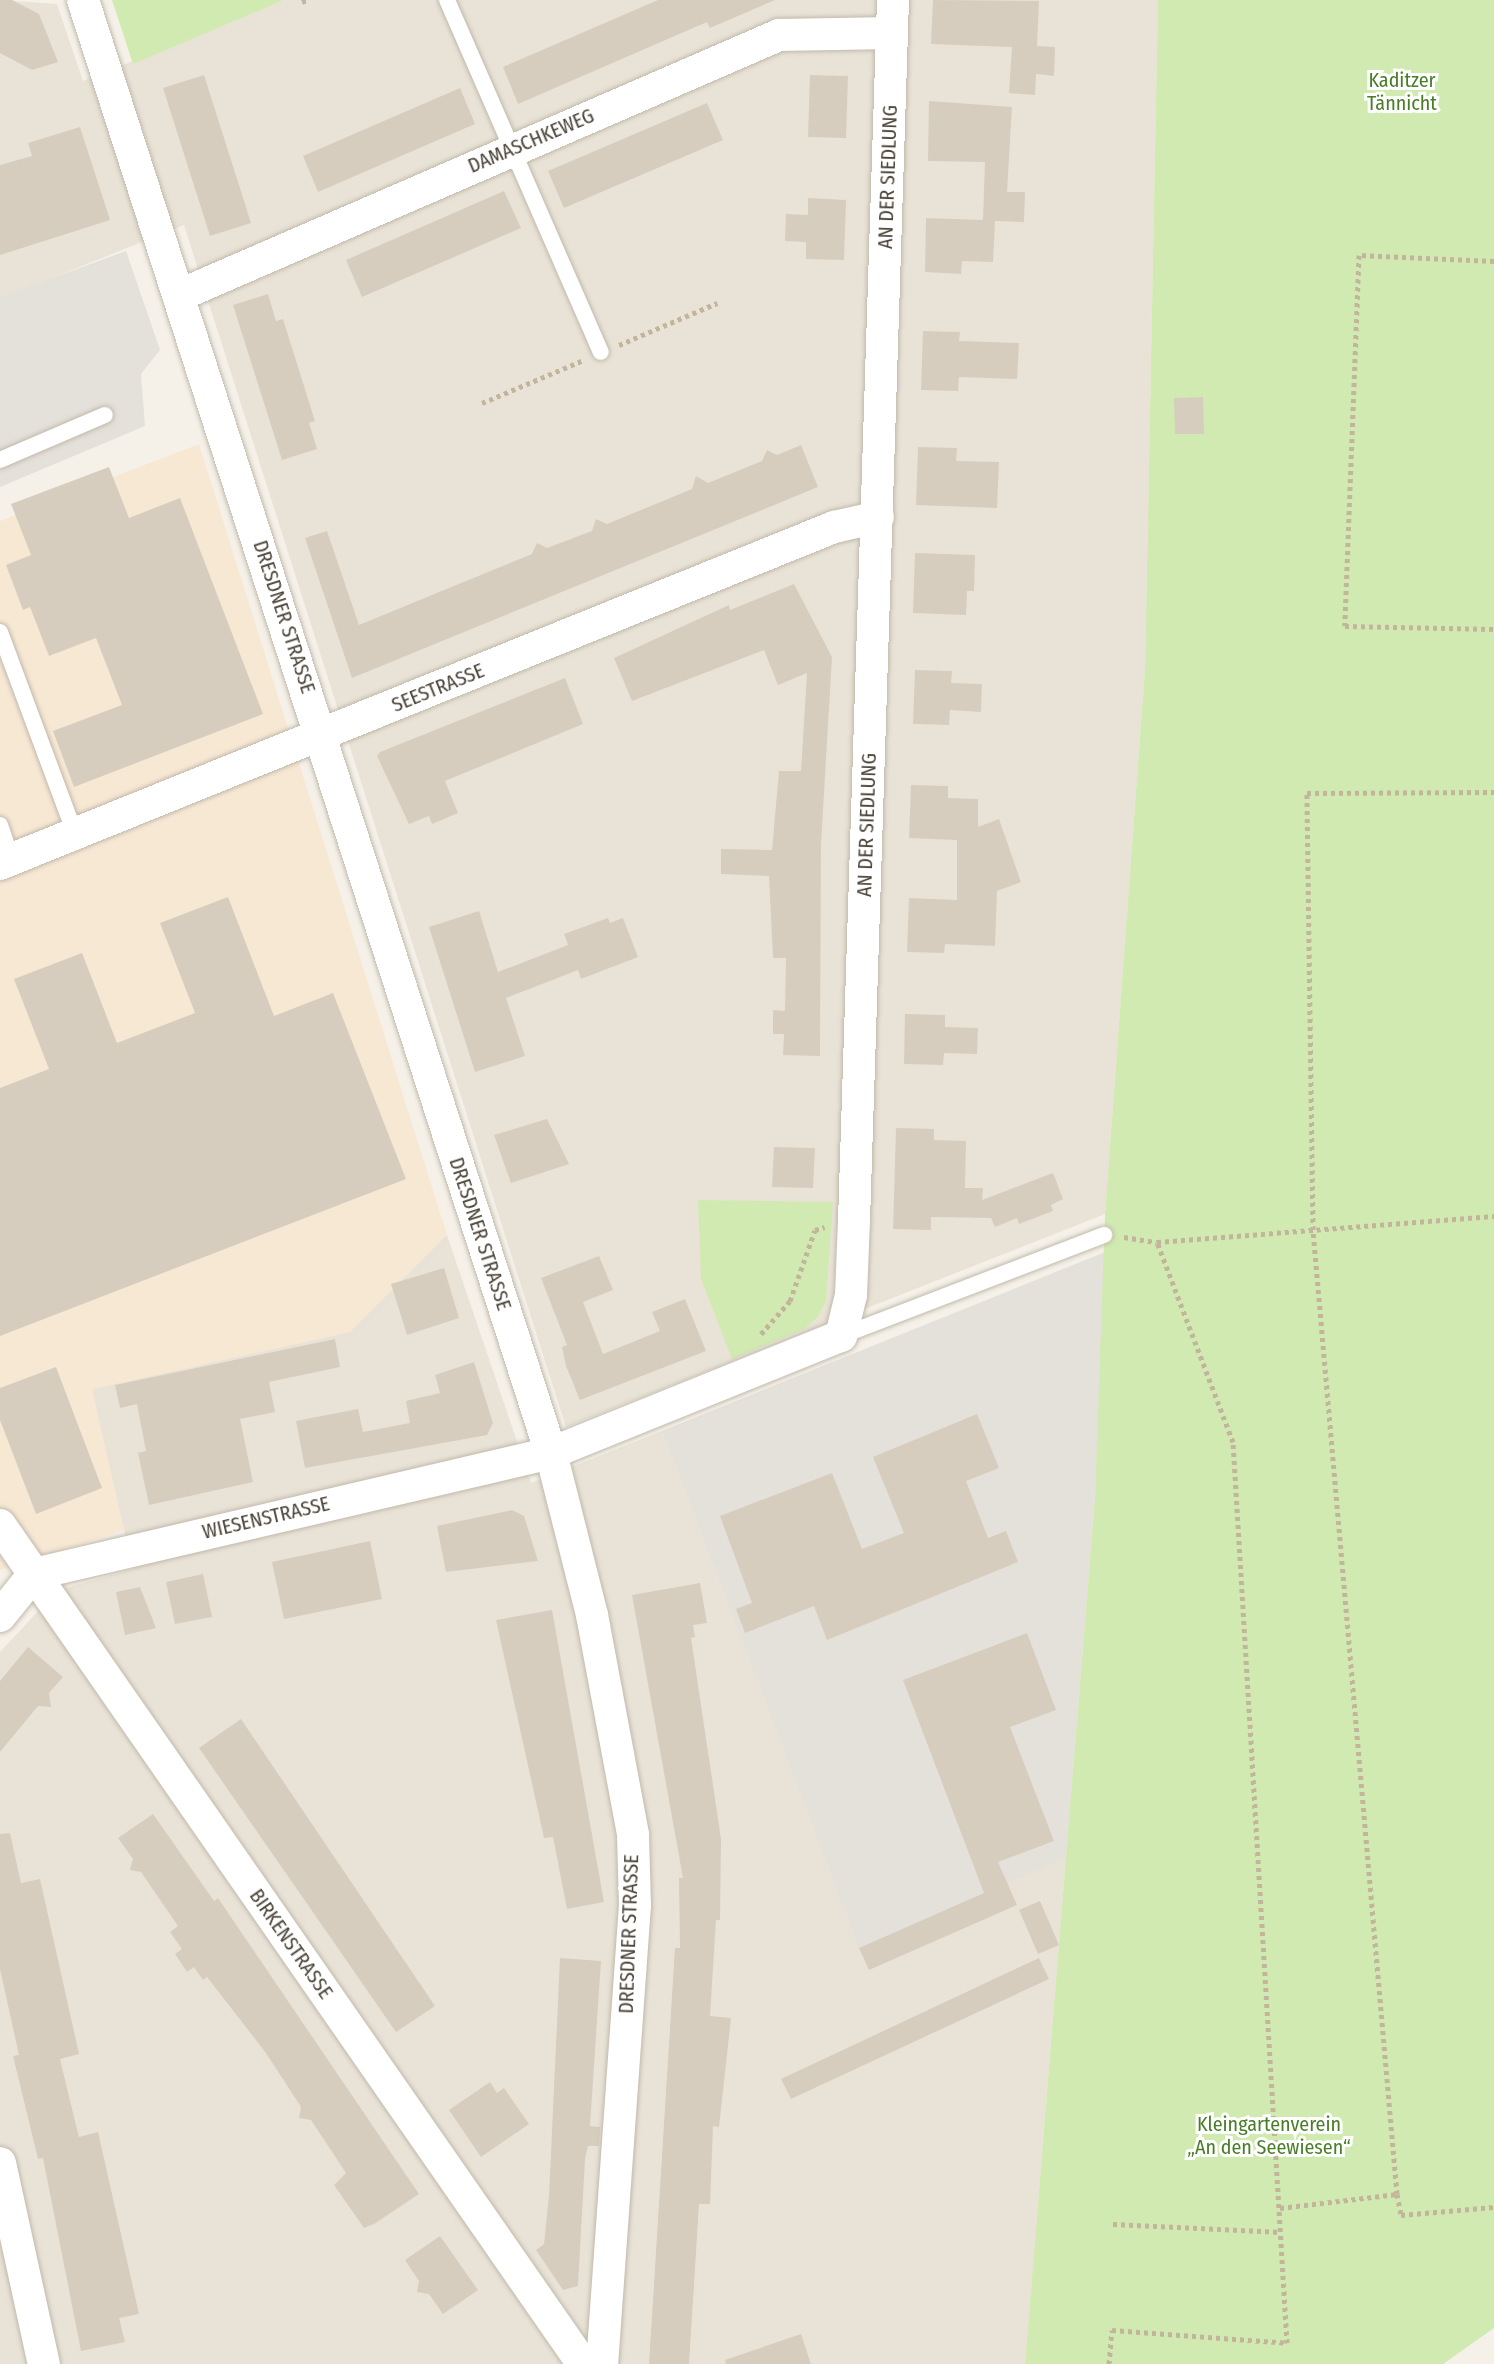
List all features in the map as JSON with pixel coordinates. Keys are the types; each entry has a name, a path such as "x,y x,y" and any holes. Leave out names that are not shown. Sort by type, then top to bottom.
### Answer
{"street":[{"name":"DRESDNER STRASSE","path":"83,0 323,735 551,1453 592,1615 633,1835 635,1905 602,2364"},
{"name":"AN DER SIEDLUNG","path":"841,1336 851,1295 854,1221 893,0"},
{"name":"DAMASCHKEWEG","path":"180,295 779,35 892,33"},
{"name":"SEESTRASSE","path":"6,861 834,527 878,517"},
{"path":"551,1453 841,1336"},
{"name":"WIESENSTRASSE","path":"34,1574 551,1453"},
{"name":"BIRKENSTRASSE","path":"0,1525 583,2364"},
{"path":"0,1616 34,1574"},
{"path":"0,2163 44,2364"}],"lane":[{"path":"447,0 601,352"},
{"path":"0,460 105,415"},
{"path":"0,632 75,834"},
{"path":"0,825 6,861"},
{"path":"841,1336 1104,1235"}],"path":[{"path":"1494,261 1359,255 1345,626 1494,629"},
{"path":"1494,792 1307,793 1313,1230 1397,2194 1401,2215 1494,2207"},
{"path":"1104,1235 1157,1242 1494,1216"},
{"path":"755,1373 753,1348 790,1301 815,1230 854,1221"},
{"path":"1109,2364 1112,2330 1287,2343 1233,1442 1157,1242"},
{"path":"1280,2208 1397,2194"},
{"path":"1113,2224 1281,2232"}],"shaded area":[{"path":"0,0 57,4 83,81 284,0 1158,0 1145,669 1105,1214 566,1427 184,225 0,299"},
{"path":"126,251 160,350 141,374 145,426 0,487 0,297"},
{"path":"199,444 447,1235 350,1332 92,1389 124,1530 0,1570 0,521"},
{"path":"447,1235 531,1483 662,1431 859,1947 1066,1858 1025,2364 0,2364 0,1652 58,1590 133,1569 91,1389 349,1332 335,1279"},
{"path":"1105,1252 1095,1498 1066,1858 859,1948 662,1431"}],"green space":[{"path":"112,0 284,0 133,64"},
{"name":"Kleingartenverein „An den Seewiesen“","path":"1158,0 1494,0 1494,2328 1443,2364 1025,2364 1095,1498 1105,1214 1145,669"},
{"path":"698,1200 833,1202 826,1301 818,1317 804,1329 732,1359 701,1279"}],"building":[{"path":"0,0 12,0 39,14 58,62 32,70 0,53"},
{"path":"658,0 775,0 710,28 707,22 518,104 503,67"},
{"path":"933,0 1039,1 1037,46 1055,47 1054,76 1036,74 1035,95 1009,93 1012,47 931,44"},
{"path":"204,75 251,223 210,236 163,88"},
{"path":"810,75 848,76 846,138 808,137"},
{"path":"460,88 475,124 318,192 303,156"},
{"path":"929,101 1012,107 1007,192 1025,192 1024,222 995,221 993,262 962,261 961,274 925,272 926,218 983,220 985,162 928,161"},
{"path":"707,103 723,140 564,208 548,171"},
{"path":"80,127 110,220 0,255 0,165 32,156 28,143"},
{"path":"504,191 521,228 362,297 346,260"},
{"path":"808,198 846,200 844,260 806,259 806,242 785,241 786,214 808,215"},
{"path":"268,294 276,321 283,319 315,421 309,423 317,449 282,460 233,305"},
{"path":"923,331 960,332 959,341 1019,343 1017,379 959,377 958,391 921,390"},
{"path":"1203,397 1204,434 1175,434 1174,398"},
{"path":"801,445 818,487 352,678 305,538 327,531 359,625 532,554 537,543 547,548 592,531 596,519 607,524 692,489 696,476 708,483 762,461 767,450 777,455"},
{"path":"918,447 957,448 956,461 999,462 997,508 916,505"},
{"path":"109,467 129,518 180,498 263,714 74,787 53,731 122,705 96,638 49,656 30,607 23,610 6,565 31,555 11,504"},
{"path":"915,553 975,555 974,591 967,591 966,615 913,613"},
{"path":"794,584 832,657 821,844 820,1056 783,1055 784,1034 773,1034 773,1010 785,1011 786,958 773,958 769,876 721,874 721,849 772,850 779,771 801,771 807,673 778,685 764,650 632,701 614,658 729,605 730,610"},
{"path":"915,670 952,671 951,683 982,684 981,712 950,710 949,725 913,724"},
{"path":"565,678 583,724 445,781 458,813 432,824 429,816 409,824 377,756 380,752"},
{"path":"911,785 948,786 948,798 978,799 978,827 999,819 1021,882 997,891 995,946 945,944 944,953 907,952 909,898 957,900 957,840 909,838"},
{"path":"228,897 274,1016 333,993 406,1179 0,1336 0,1088 49,1069 14,979 82,953 117,1043 195,1013 160,923"},
{"path":"479,911 498,972 568,945 564,934 608,918 610,923 623,918 638,957 581,979 578,970 506,998 525,1056 475,1072 429,927"},
{"path":"905,1014 945,1015 945,1027 978,1028 977,1054 944,1053 943,1065 904,1064"},
{"path":"547,1119 569,1164 511,1183 494,1135"},
{"path":"896,1128 934,1129 934,1140 966,1141 965,1188 983,1188 982,1200 1053,1173 1063,1199 1051,1205 1053,1211 1019,1224 1017,1218 995,1227 991,1218 931,1217 931,1230 893,1229"},
{"path":"774,1147 815,1148 813,1188 772,1187"},
{"path":"599,1256 613,1290 583,1302 603,1354 660,1331 652,1312 685,1299 706,1351 580,1400 566,1366 562,1347 567,1345 541,1278"},
{"path":"444,1268 459,1318 407,1335 391,1284"},
{"path":"335,1339 340,1367 269,1382 275,1412 240,1419 253,1482 149,1505 138,1453 146,1451 137,1404 120,1408 115,1385"},
{"path":"474,1362 493,1423 487,1435 305,1468 296,1421 358,1409 363,1432 410,1423 406,1401 440,1393 435,1375"},
{"path":"56,1367 102,1488 36,1514 0,1420 0,1388"},
{"path":"977,1414 999,1468 966,1481 988,1538 1006,1531 1018,1562 827,1640 814,1606 745,1633 736,1609 752,1603 720,1516 832,1473 862,1549 904,1533 873,1457"},
{"path":"512,1510 524,1516 538,1561 446,1572 437,1526"},
{"path":"370,1541 382,1599 284,1619 272,1562"},
{"path":"203,1574 212,1617 175,1624 166,1582"},
{"path":"700,1583 707,1623 693,1625 695,1637 691,1638 721,1839 720,1920 716,1920 710,2016 731,2018 719,2127 713,2126 710,2204 699,2204 689,2364 649,2364 675,1948 680,1948 679,1878 683,1878 632,1595"},
{"path":"140,1587 156,1628 125,1635 116,1592"},
{"path":"552,1610 604,1902 567,1909 553,1837 544,1838 496,1620"},
{"path":"1027,1633 1056,1710 1010,1727 1054,1841 998,1862 1017,1905 869,1970 859,1948 984,1893 903,1680"},
{"path":"28,1647 63,1677 49,1693 51,1707 38,1706 0,1752 0,1681"},
{"path":"241,1719 435,2006 396,2032 199,1748"},
{"path":"153,1814 214,1901 218,1898 419,2194 374,2224 364,2228 334,2185 346,2173 311,2120 299,2118 301,2107 266,2053 207,1977 203,1980 194,1967 187,1972 175,1954 182,1949 170,1932 178,1926 141,1872 130,1870 133,1859 118,1838"},
{"path":"10,1833 21,1883 40,1879 79,2054 60,2059 79,2137 98,2132 139,2314 119,2318 125,2342 81,2351 43,2158 38,2159 13,2056 19,2055 0,1969 0,1834"},
{"path":"1040,1901 1059,1945 1038,1954 1019,1910"},
{"path":"560,1958 601,1961 590,2126 600,2127 599,2146 588,2146 585,2159 578,2286 563,2290 536,2250 544,2244 549,2196"},
{"path":"1039,1958 1049,1979 791,2099 781,2079"},
{"path":"490,2082 497,2093 504,2088 529,2124 481,2157 449,2110"},
{"path":"440,2236 478,2290 443,2314 429,2294 417,2292 419,2281 405,2260"},
{"path":"801,2334 811,2364 726,2364 725,2360"}],"park label":[{"name":"Kaditzer Tännicht","path":"1402,92"}]}
